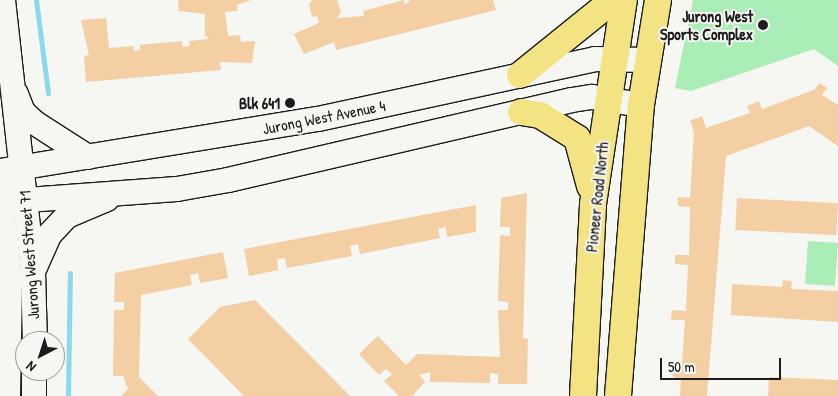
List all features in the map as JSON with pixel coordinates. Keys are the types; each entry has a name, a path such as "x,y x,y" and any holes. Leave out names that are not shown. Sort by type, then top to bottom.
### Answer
{"main road":[{"path":"3,0 11,81 23,112 49,135 88,157"},
{"path":"520,75 613,0"},
{"name":"Pioneer Road North","path":"583,396 593,204 624,0"},
{"path":"618,396 641,105 646,60 658,0"},
{"name":"Jurong West Avenue 4","path":"11,170 318,120 595,59 646,60"},
{"name":"Jurong West Street 71","path":"11,81 11,170 26,200 33,270 34,331"},
{"path":"0,196 26,200 118,194 228,180 572,100 609,100 641,105"},
{"path":"521,112 540,115 577,138 593,204"},
{"path":"33,270 50,234 67,216 118,194"},
{"name":"Jurong West Street 71","path":"0,196 10,280 8,396"},
{"path":"0,251 10,280"},
{"path":"34,381 34,396"}],"green space":[{"name":"Jurong West Sports Complex","path":"693,0 838,0 838,66 814,49 691,91 675,88"},
{"path":"808,241 838,243 835,286 805,284"}],"building":[{"path":"178,0 251,0 237,5 237,11 225,12 228,36 240,35 241,42 255,41 252,63 220,62 221,70 86,82 84,56 89,55 81,20 106,18 109,48 134,46 134,51 140,50 140,45 182,41 183,47 190,46 189,41 209,39 205,35 205,14 179,11"},
{"path":"312,0 337,0 341,12 337,18 364,16 363,11 404,0 405,5 410,0 493,0 496,10 336,50 334,42 304,54 294,34 319,23 317,16 312,17 309,5"},
{"path":"820,83 827,88 822,95 838,105 838,146 809,126 726,156 707,396 680,396 681,379 673,377 673,362 682,363 685,320 671,320 672,310 686,311 688,265 675,264 675,255 689,255 690,207 678,206 678,197 690,198 694,132 690,121 702,116 706,128 750,113 747,106 759,101 762,109 814,90"},
{"path":"527,193 523,338 528,339 527,384 498,384 498,374 490,373 490,383 430,382 430,372 419,375 425,382 412,396 399,396 384,381 392,374 386,369 379,375 359,354 378,336 406,365 417,354 500,357 498,310 508,310 508,302 498,301 500,235 510,236 510,227 500,227 501,198"},
{"path":"737,198 838,203 836,235 735,230"},
{"path":"476,205 476,232 447,237 446,227 438,229 440,238 360,254 358,244 350,246 352,256 287,268 285,258 277,259 278,270 249,276 244,249"},
{"path":"223,252 228,278 200,283 198,273 190,275 192,285 141,295 139,377 158,396 121,396 128,389 123,376 113,376 114,310 124,310 124,302 114,302 115,273"},
{"path":"783,280 792,281 791,289 838,291 838,322 731,315 732,284 782,287"},
{"path":"255,300 350,396 244,396 188,339 220,307"},
{"path":"769,377 838,380 838,396 768,396"}],"waterway":[{"path":"36,0 48,93"},
{"path":"68,396 70,273"}],"place":[{"name":"Jurong West Sports Complex","path":"763,25"},
{"name":"Blk 641","path":"290,103"}]}
